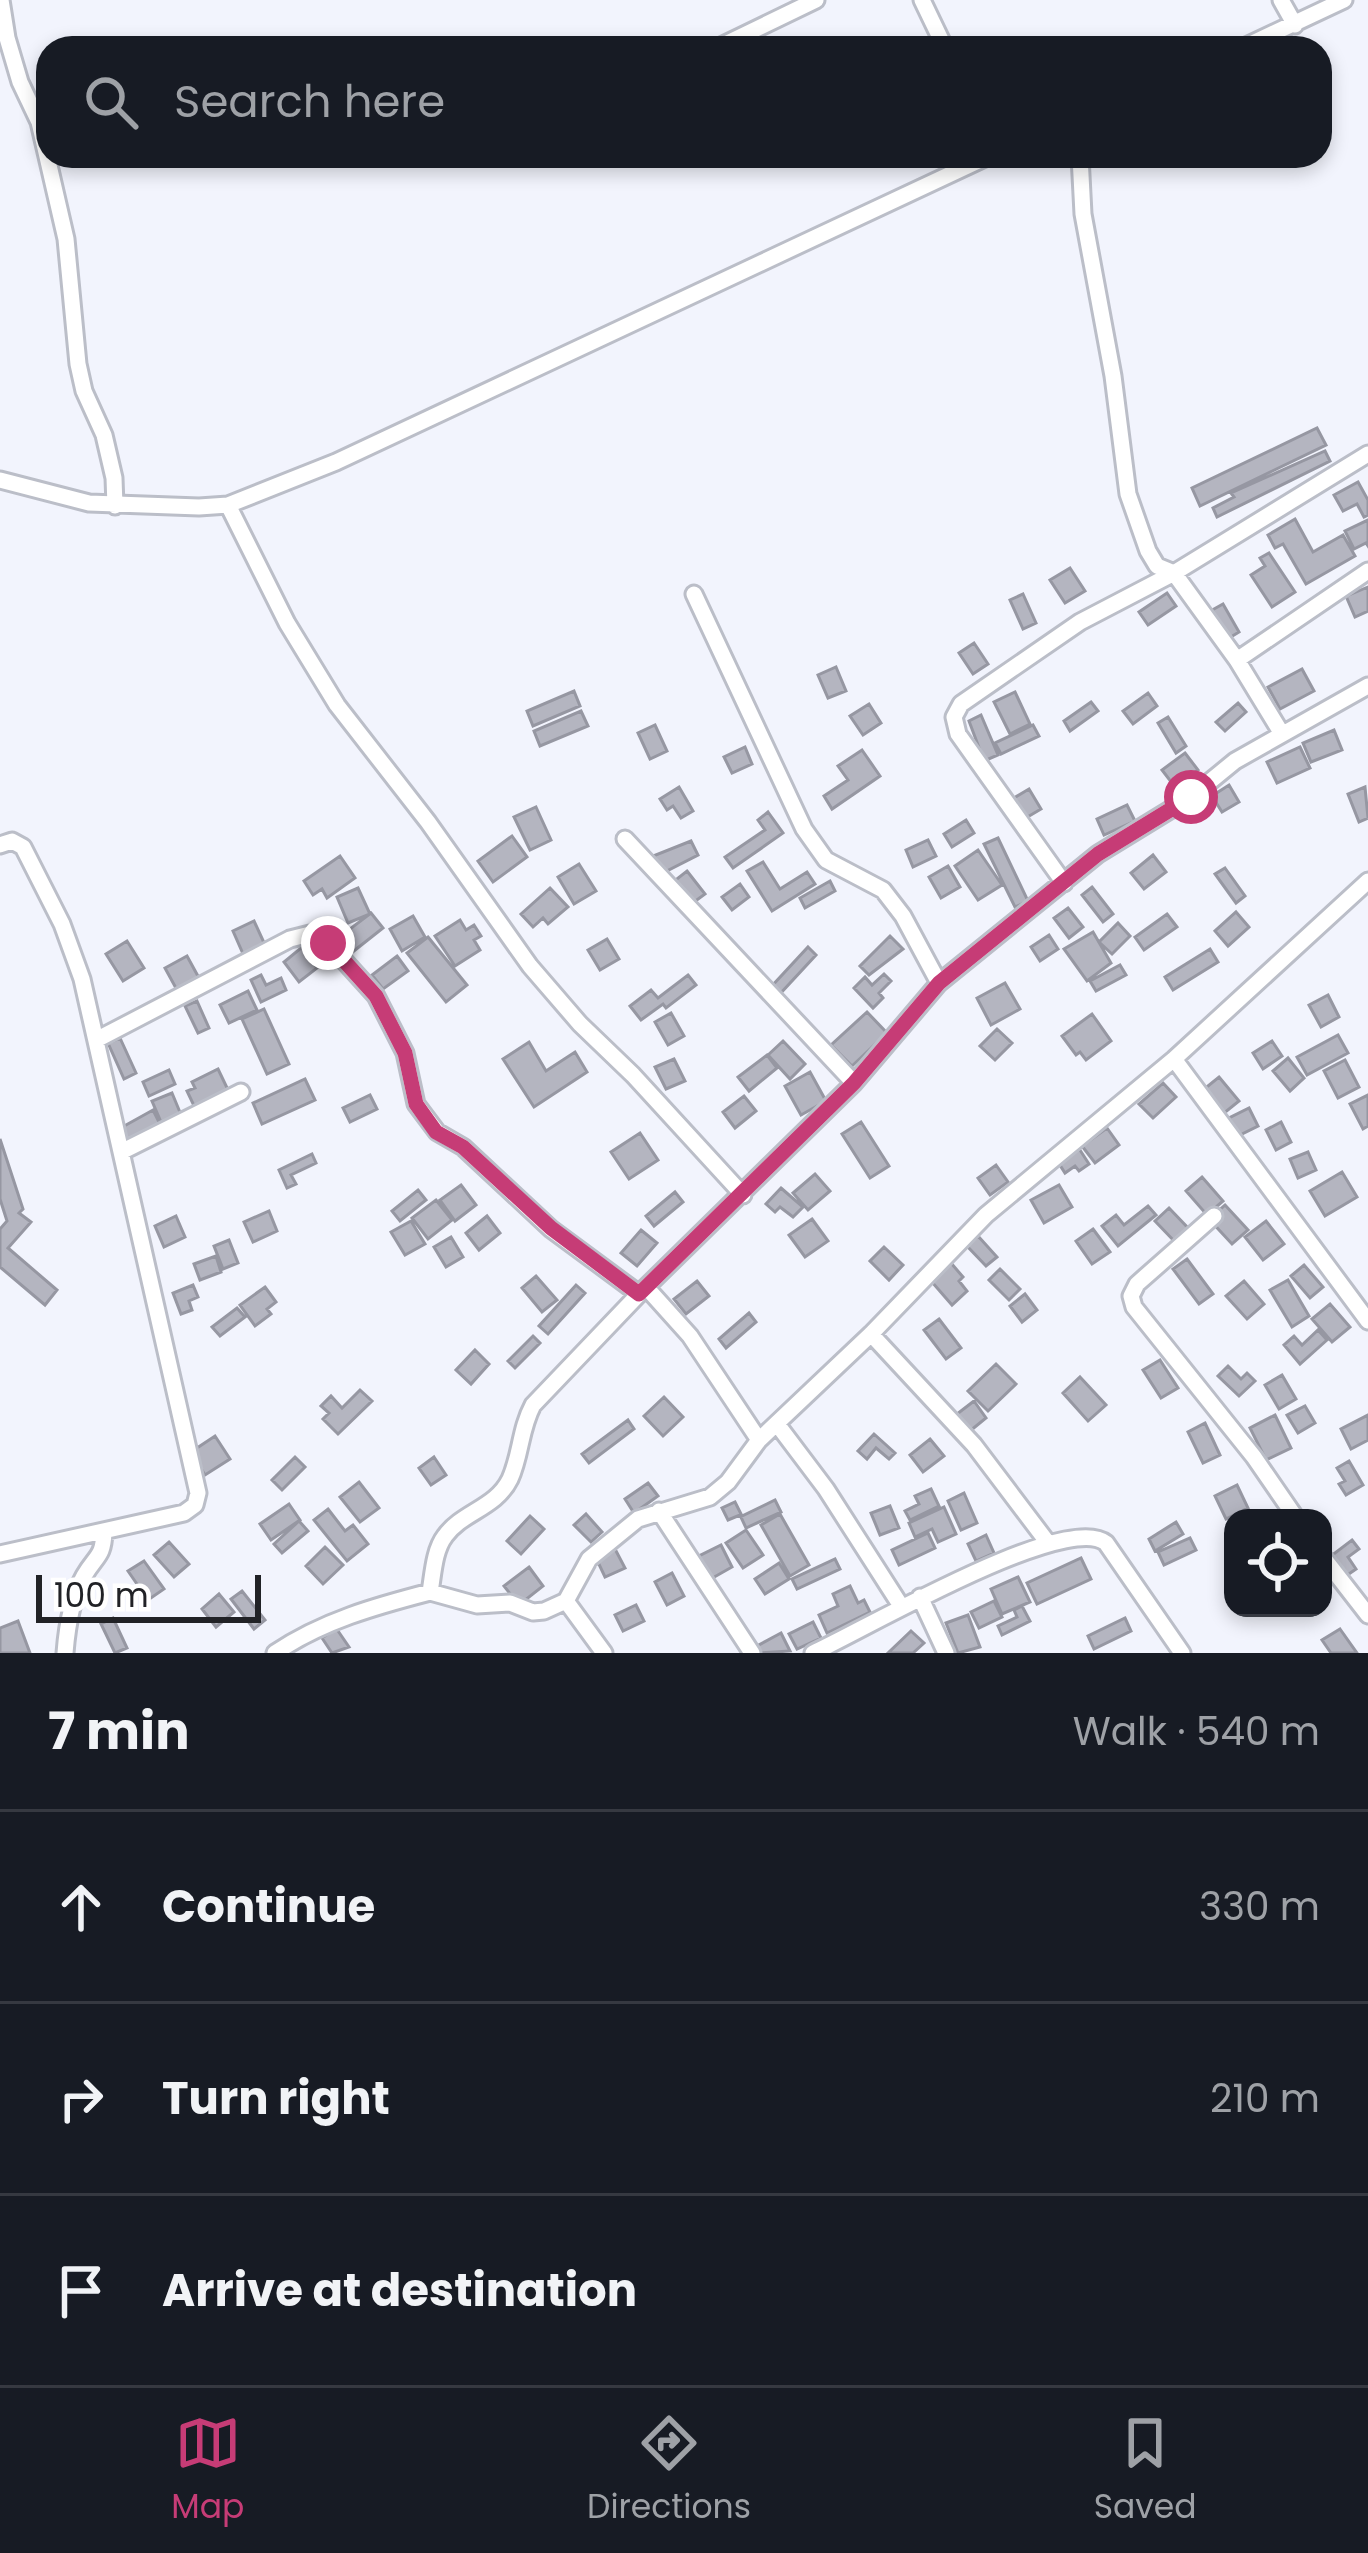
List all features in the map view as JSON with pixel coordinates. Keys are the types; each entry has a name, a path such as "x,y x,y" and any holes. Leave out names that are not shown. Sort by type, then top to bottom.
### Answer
{"street":[{"path":"2,0 20,82 36,114"},
{"path":"742,36 816,0"},
{"path":"922,0 939,36"},
{"path":"1281,0 1295,25"},
{"path":"1270,36 1344,0"},
{"path":"51,168 66,239 78,364 84,391 104,435 115,506"},
{"path":"0,480 59,498 115,506 228,505 357,453 963,168"},
{"path":"1081,168 1083,214 1113,376 1128,494 1148,551 1157,566 1174,573 1237,660 1282,734"},
{"path":"1064,883 958,734 954,718 962,704 1080,622 1365,463"},
{"path":"228,505 286,623 337,705 428,822 530,966 743,1195"},
{"path":"1237,660 1368,571"},
{"path":"694,594 804,829 826,860 883,890 903,916 939,983"},
{"path":"430,1592 441,1541 449,1530 486,1507 511,1477 522,1424 533,1405 854,1083 939,983 1098,854 1191,797 1235,760 1368,686"},
{"path":"625,839 854,1083"},
{"path":"0,845 12,841 23,847 62,923 82,980 198,1493 195,1505 184,1513 0,1554"},
{"path":"275,1653 323,1627 430,1592 477,1605 522,1605 533,1612 566,1600 589,1559 610,1539 638,1519 710,1497 728,1482 760,1440 872,1334 986,1215 1174,1059 1368,881"},
{"path":"98,1039 290,939 310,934 328,943 376,996 405,1053 416,1104 436,1132 463,1147 551,1228 643,1290 690,1336 760,1440"},
{"path":"1174,1059 1365,1310"},
{"path":"123,1151 242,1092"},
{"path":"1214,1216 1137,1284 1131,1296 1134,1307 1291,1509"},
{"path":"872,1334 974,1445 1048,1543"},
{"path":"777,1424 826,1489 901,1606"},
{"path":"659,1511 752,1653"},
{"path":"64,1653 67,1621 85,1575 104,1552 104,1532"},
{"path":"813,1653 920,1597 1048,1543 1085,1534 1106,1543 1181,1653"},
{"path":"1332,1569 1368,1615"},
{"path":"920,1597 946,1653"},
{"path":"566,1600 604,1653"}],"building":[{"path":"1317,428 1326,445 1200,506 1192,488"},
{"path":"1325,451 1330,461 1217,517 1213,508 1234,497 1231,493"},
{"path":"1358,482 1368,500 1364,517 1357,504 1343,511 1334,495"},
{"path":"1295,519 1313,552 1343,535 1355,556 1306,584 1283,544 1275,548 1268,535"},
{"path":"1368,520 1368,546 1354,549 1345,531"},
{"path":"1269,553 1295,592 1272,607 1251,575 1265,566 1260,558"},
{"path":"1070,568 1085,591 1065,603 1050,580"},
{"path":"1368,587 1368,611 1355,617 1346,596"},
{"path":"1167,593 1176,606 1148,625 1139,612"},
{"path":"1023,594 1036,623 1023,629 1010,600"},
{"path":"1223,604 1239,632 1221,643 1205,614"},
{"path":"974,643 988,664 973,674 959,653"},
{"path":"836,667 846,691 828,698 818,675"},
{"path":"1302,669 1314,691 1280,709 1268,687"},
{"path":"574,691 580,706 533,726 527,711"},
{"path":"1015,692 1030,724 1010,734 994,702"},
{"path":"1148,693 1157,706 1133,724 1123,711"},
{"path":"1091,702 1098,711 1070,731 1064,721"},
{"path":"1238,703 1246,712 1225,731 1216,722"},
{"path":"869,704 881,723 863,735 850,716"},
{"path":"581,711 588,726 540,746 534,731"},
{"path":"981,715 998,755 984,761 969,721"},
{"path":"1168,717 1186,746 1176,753 1158,723"},
{"path":"655,725 667,751 650,759 638,733"},
{"path":"1033,725 1039,736 1001,754 995,743"},
{"path":"1334,730 1342,750 1311,762 1303,743"},
{"path":"745,747 752,764 732,773 724,757"},
{"path":"1300,747 1310,768 1277,783 1267,762"},
{"path":"862,750 880,776 832,809 824,796 848,780 838,766"},
{"path":"1185,753 1198,770 1175,787 1162,770"},
{"path":"1229,785 1239,802 1222,812 1212,796"},
{"path":"679,787 693,811 681,818 660,799"},
{"path":"1365,787 1368,818 1359,822 1348,794"},
{"path":"1029,789 1041,809 1019,822 1007,802"},
{"path":"1127,805 1135,821 1104,835 1097,819"},
{"path":"536,807 551,840 530,850 514,817"},
{"path":"768,812 783,833 733,868 725,857 765,830 758,820"},
{"path":"966,820 974,833 952,847 944,834"},
{"path":"512,836 527,857 493,882 478,861"},
{"path":"998,838 1028,901 1015,907 984,844"},
{"path":"928,840 936,856 913,867 906,850"},
{"path":"691,841 698,855 657,876 648,858"},
{"path":"978,850 1002,885 978,900 955,866"},
{"path":"1153,855 1166,872 1144,889 1131,873"},
{"path":"340,856 355,878 327,898 322,889 313,895 304,881"},
{"path":"763,862 780,889 807,872 815,884 772,911 747,871"},
{"path":"579,864 596,891 574,904 558,877"},
{"path":"948,866 960,887 941,898 929,877"},
{"path":"1225,868 1245,896 1236,903 1215,874"},
{"path":"687,871 705,894 686,908 668,886"},
{"path":"830,881 835,891 805,908 800,898"},
{"path":"740,884 749,897 732,910 722,897"},
{"path":"1092,887 1113,914 1103,922 1082,895"},
{"path":"358,888 370,914 348,923 337,897"},
{"path":"550,888 568,907 548,924 543,918 533,927 521,914"},
{"path":"1068,908 1083,927 1069,938 1054,918"},
{"path":"1236,912 1249,927 1228,946 1215,931"},
{"path":"371,913 383,928 350,954 338,938"},
{"path":"1167,914 1177,927 1144,950 1135,937"},
{"path":"413,916 425,937 402,951 390,929"},
{"path":"460,920 466,930 474,925 481,936 474,940 480,950 455,966 435,936"},
{"path":"254,921 266,947 244,956 233,931"},
{"path":"1118,923 1130,936 1112,954 1099,942"},
{"path":"1093,932 1111,963 1087,981 1064,949"},
{"path":"1049,935 1058,949 1040,961 1031,947"},
{"path":"890,936 903,949 869,975 860,966"},
{"path":"428,937 467,985 446,1002 407,953"},
{"path":"607,939 619,959 600,970 588,950"},
{"path":"127,941 144,968 123,981 106,954"},
{"path":"307,943 318,956 312,961 317,968 299,982 284,962"},
{"path":"808,947 816,955 778,996 770,988"},
{"path":"1210,949 1218,962 1173,990 1165,977"},
{"path":"187,956 199,978 177,990 165,968"},
{"path":"397,956 408,971 383,989 372,975"},
{"path":"1120,965 1126,975 1096,991 1090,981"},
{"path":"884,974 891,981 873,1008 854,988 865,977 872,985"},
{"path":"261,975 266,985 281,978 286,990 261,1002 251,980"},
{"path":"688,975 696,985 666,1008 663,1004 641,1020 630,1006 651,990 658,998"},
{"path":"1005,983 1020,1009 991,1025 977,998"},
{"path":"248,991 257,1010 229,1023 220,1005"},
{"path":"1328,995 1339,1017 1321,1027 1309,1005"},
{"path":"197,1001 209,1028 198,1033 185,1006"},
{"path":"264,1009 289,1064 267,1074 242,1019"},
{"path":"867,1012 887,1033 852,1066 831,1045"},
{"path":"671,1013 684,1036 668,1045 655,1022"},
{"path":"1092,1014 1111,1041 1086,1060 1062,1036"},
{"path":"997,1029 1012,1043 995,1060 980,1046"},
{"path":"1338,1035 1348,1053 1307,1075 1297,1057"},
{"path":"120,1038 136,1073 124,1079 108,1043"},
{"path":"783,1041 805,1064 790,1079 768,1055"},
{"path":"1272,1041 1282,1056 1263,1069 1253,1053"},
{"path":"529,1042 546,1071 575,1052 587,1072 534,1107 503,1059"},
{"path":"767,1055 777,1068 749,1091 738,1077"},
{"path":"1288,1058 1304,1078 1290,1091 1273,1071"},
{"path":"674,1059 685,1081 666,1089 655,1067"},
{"path":"1345,1060 1359,1087 1338,1098 1324,1071"},
{"path":"218,1069 230,1094 196,1110 187,1091 195,1088 192,1082"},
{"path":"169,1070 175,1084 149,1096 143,1082"},
{"path":"810,1072 826,1101 801,1115 785,1086"},
{"path":"1219,1077 1239,1101 1223,1114 1203,1090"},
{"path":"305,1079 315,1100 262,1124 253,1103"},
{"path":"1163,1083 1176,1097 1153,1118 1139,1104"},
{"path":"172,1093 184,1122 164,1129 152,1101"},
{"path":"370,1095 377,1109 350,1122 343,1108"},
{"path":"1368,1095 1368,1126 1363,1129 1350,1104"},
{"path":"744,1096 756,1111 735,1128 723,1112"},
{"path":"1249,1108 1258,1126 1238,1136 1229,1118"},
{"path":"153,1110 164,1132 129,1151 117,1130"},
{"path":"861,1122 889,1166 870,1178 842,1134"},
{"path":"1281,1122 1291,1142 1276,1150 1266,1130"},
{"path":"1107,1128 1119,1145 1095,1163 1082,1146"},
{"path":"640,1133 658,1160 629,1179 611,1152"},
{"path":"0,1139 23,1209 19,1213 31,1222 8,1248 57,1290 45,1305 0,1267 0,1229 7,1221 0,1199"},
{"path":"1078,1147 1089,1164 1065,1173 1058,1162"},
{"path":"1308,1152 1316,1170 1298,1178 1290,1159"},
{"path":"312,1154 316,1163 291,1175 296,1184 287,1188 279,1170"},
{"path":"996,1165 1008,1182 990,1195 978,1178"},
{"path":"1342,1172 1357,1197 1325,1216 1310,1191"},
{"path":"815,1174 830,1191 808,1210 793,1193"},
{"path":"1202,1177 1223,1201 1207,1215 1186,1191"},
{"path":"461,1185 476,1205 455,1221 440,1200"},
{"path":"1059,1185 1072,1207 1044,1223 1031,1200"},
{"path":"781,1188 803,1207 793,1217 766,1204"},
{"path":"418,1190 426,1200 400,1221 392,1211"},
{"path":"675,1192 683,1202 654,1226 646,1216"},
{"path":"436,1200 452,1220 428,1239 412,1218"},
{"path":"1225,1205 1248,1230 1232,1244 1209,1219"},
{"path":"1148,1206 1156,1215 1118,1246 1102,1226 1116,1215 1124,1225"},
{"path":"1169,1208 1190,1230 1176,1243 1155,1221"},
{"path":"269,1211 277,1231 253,1242 244,1222"},
{"path":"176,1216 185,1237 164,1247 155,1226"},
{"path":"487,1216 500,1233 479,1250 466,1233"},
{"path":"812,1219 828,1241 805,1257 789,1235"},
{"path":"411,1221 425,1244 405,1255 391,1232"},
{"path":"1266,1221 1284,1244 1263,1260 1245,1237"},
{"path":"1093,1229 1110,1252 1092,1264 1076,1241"},
{"path":"641,1230 657,1243 637,1266 621,1253"},
{"path":"978,1236 997,1257 986,1266 967,1246"},
{"path":"451,1237 463,1257 446,1267 434,1247"},
{"path":"229,1240 238,1263 223,1269 214,1246"},
{"path":"884,1247 903,1265 889,1280 870,1261"},
{"path":"216,1256 221,1272 200,1280 194,1264"},
{"path":"1187,1259 1213,1294 1199,1304 1173,1269"},
{"path":"951,1263 967,1291 952,1305 931,1281"},
{"path":"1304,1265 1323,1287 1310,1298 1291,1276"},
{"path":"1000,1269 1020,1289 1009,1300 989,1280"},
{"path":"536,1276 557,1300 542,1312 522,1288"},
{"path":"1288,1280 1309,1316 1292,1327 1270,1290"},
{"path":"697,1281 709,1296 686,1314 674,1299"},
{"path":"1244,1281 1264,1304 1247,1319 1226,1296"},
{"path":"193,1285 198,1297 189,1301 192,1310 181,1314 173,1293"},
{"path":"576,1285 585,1293 548,1334 539,1326"},
{"path":"265,1287 276,1302 267,1309 271,1314 255,1326 240,1305"},
{"path":"1025,1294 1037,1310 1022,1322 1010,1306"},
{"path":"1330,1304 1350,1327 1332,1342 1312,1319"},
{"path":"237,1308 245,1317 220,1336 212,1327"},
{"path":"749,1313 756,1322 726,1348 719,1339"},
{"path":"939,1319 961,1348 946,1359 924,1330"},
{"path":"1318,1330 1327,1340 1300,1364 1284,1345 1294,1336 1302,1345"},
{"path":"533,1336 540,1343 515,1368 508,1361"},
{"path":"475,1350 489,1364 471,1384 456,1370"},
{"path":"1160,1360 1178,1388 1161,1398 1143,1370"},
{"path":"996,1364 1016,1384 988,1411 968,1391"},
{"path":"1228,1366 1241,1379 1247,1373 1255,1381 1239,1396 1218,1376"},
{"path":"1282,1375 1296,1399 1279,1409 1265,1385"},
{"path":"1080,1377 1106,1405 1088,1421 1063,1393"},
{"path":"360,1390 372,1401 338,1434 323,1419 329,1413 321,1406 331,1396 342,1408"},
{"path":"664,1397 683,1417 663,1436 644,1416"},
{"path":"974,1401 986,1418 970,1431 957,1414"},
{"path":"1305,1406 1315,1423 1298,1433 1287,1415"},
{"path":"1275,1415 1291,1448 1266,1460 1250,1428"},
{"path":"1368,1415 1368,1440 1351,1449 1341,1429"},
{"path":"628,1420 634,1429 589,1463 582,1454"},
{"path":"1205,1423 1220,1455 1203,1463 1188,1432"},
{"path":"874,1434 895,1453 889,1459 876,1448 867,1459 858,1451"},
{"path":"215,1436 230,1459 205,1475 191,1452"},
{"path":"930,1439 944,1456 923,1472 910,1455"},
{"path":"295,1457 305,1467 282,1490 272,1480"},
{"path":"434,1457 446,1475 431,1485 419,1468"},
{"path":"1349,1461 1363,1485 1346,1495 1337,1468"},
{"path":"359,1482 379,1508 360,1522 340,1497"},
{"path":"648,1483 658,1496 634,1513 625,1499"},
{"path":"1237,1485 1248,1508 1224,1509 1224,1515 1215,1496"},
{"path":"931,1489 939,1506 910,1520 905,1511 919,1504 915,1496"},
{"path":"964,1493 977,1523 961,1530 948,1501"},
{"path":"775,1500 781,1512 746,1528 740,1515 728,1520 722,1508 735,1502 742,1516"},
{"path":"289,1504 300,1520 271,1540 260,1524"},
{"path":"890,1506 899,1528 880,1535 871,1513"},
{"path":"944,1507 956,1534 938,1542 932,1529 915,1537 909,1523"},
{"path":"328,1509 345,1531 353,1525 368,1544 347,1561 314,1520"},
{"path":"586,1514 602,1532 591,1542 574,1525"},
{"path":"780,1514 809,1565 790,1576 761,1525"},
{"path":"530,1516 544,1529 521,1554 507,1541"},
{"path":"299,1521 308,1531 282,1553 274,1544"},
{"path":"1176,1522 1183,1534 1155,1551 1149,1539"},
{"path":"746,1530 763,1555 743,1568 726,1543"},
{"path":"928,1533 935,1548 899,1565 892,1550"},
{"path":"986,1535 994,1553 976,1561 968,1544"},
{"path":"1190,1538 1196,1550 1164,1565 1158,1552"},
{"path":"1352,1540 1359,1549 1348,1557 1356,1569 1346,1576 1332,1555"},
{"path":"169,1542 189,1564 174,1577 154,1555"},
{"path":"721,1545 732,1567 709,1580 697,1557"},
{"path":"325,1547 343,1565 323,1584 306,1566"},
{"path":"615,1549 625,1568 605,1577 596,1558"},
{"path":"1081,1558 1091,1579 1037,1604 1027,1583"},
{"path":"835,1559 840,1569 797,1589 792,1579"},
{"path":"144,1561 164,1589 148,1600 128,1571"},
{"path":"779,1563 789,1579 765,1594 755,1579"},
{"path":"529,1567 543,1586 519,1605 504,1586"},
{"path":"672,1573 684,1596 667,1605 655,1582"},
{"path":"1018,1577 1030,1602 1002,1614 991,1589"},
{"path":"850,1586 858,1603 864,1600 870,1612 827,1633 819,1615 838,1606 833,1594"},
{"path":"242,1591 265,1620 254,1629 231,1599"},
{"path":"219,1594 234,1612 216,1627 202,1609"},
{"path":"994,1601 1002,1617 979,1628 971,1612"},
{"path":"636,1605 644,1621 623,1631 615,1615"},
{"path":"1022,1606 1030,1621 1002,1635 998,1626 1017,1617 1014,1610"},
{"path":"968,1615 980,1647 958,1653 946,1623"},
{"path":"113,1618 127,1648 115,1653 101,1624"},
{"path":"1125,1618 1131,1631 1094,1649 1088,1636"},
{"path":"18,1621 30,1653 0,1653 0,1628"},
{"path":"813,1622 821,1638 797,1649 789,1634"},
{"path":"336,1628 349,1647 332,1653 322,1638"},
{"path":"1340,1629 1357,1653 1331,1653 1322,1640"},
{"path":"911,1631 924,1643 913,1653 888,1653"},
{"path":"781,1633 790,1651 760,1653 757,1646"}],"route":[{"path":"328,943 376,996 405,1053 416,1104 436,1132 463,1147 551,1228 639,1294 854,1083 939,983 1098,854 1191,797"}]}
